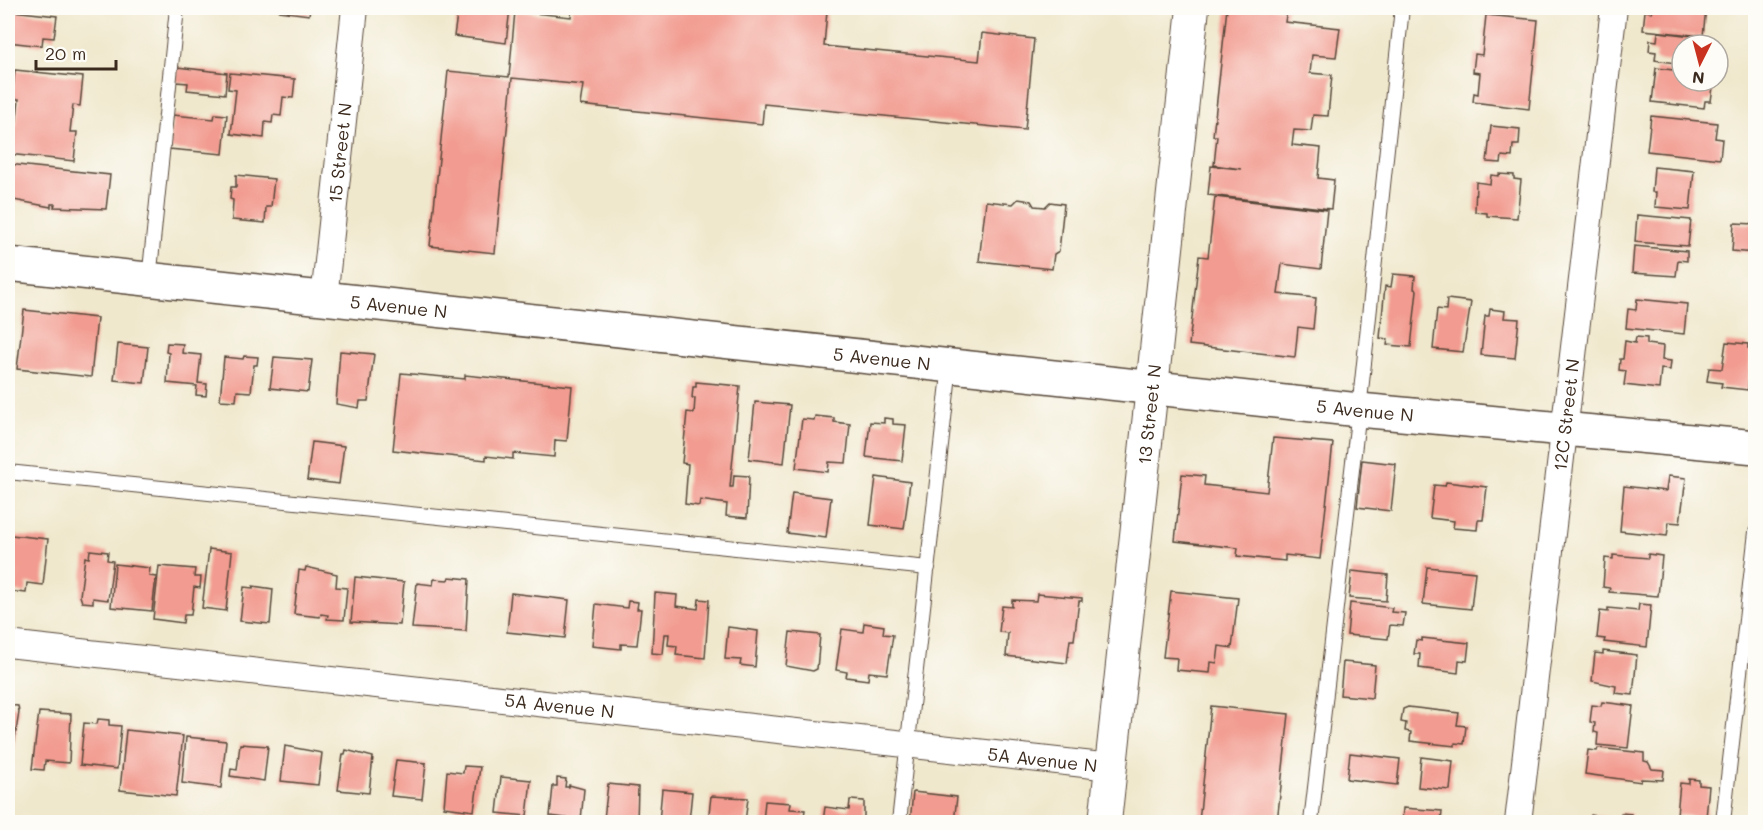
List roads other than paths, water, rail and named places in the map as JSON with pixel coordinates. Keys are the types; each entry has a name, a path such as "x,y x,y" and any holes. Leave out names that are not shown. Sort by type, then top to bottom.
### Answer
{"main road":[{"name":"5 Avenue N","path":"8,264 1359,410 1755,447"}],"street":[{"name":"15 Street N","path":"324,298 355,8"},
{"name":"13 Street N","path":"1105,822 1193,8"},
{"name":"12C Street N","path":"1518,822 1614,8"},
{"name":"5A Avenue N","path":"8,644 1111,767"}],"lane":[{"path":"149,281 177,8"},
{"path":"1311,822 1359,410 1402,8"},
{"path":"899,822 950,364"},
{"path":"8,472 928,568"},
{"path":"1724,822 1755,532"}]}
